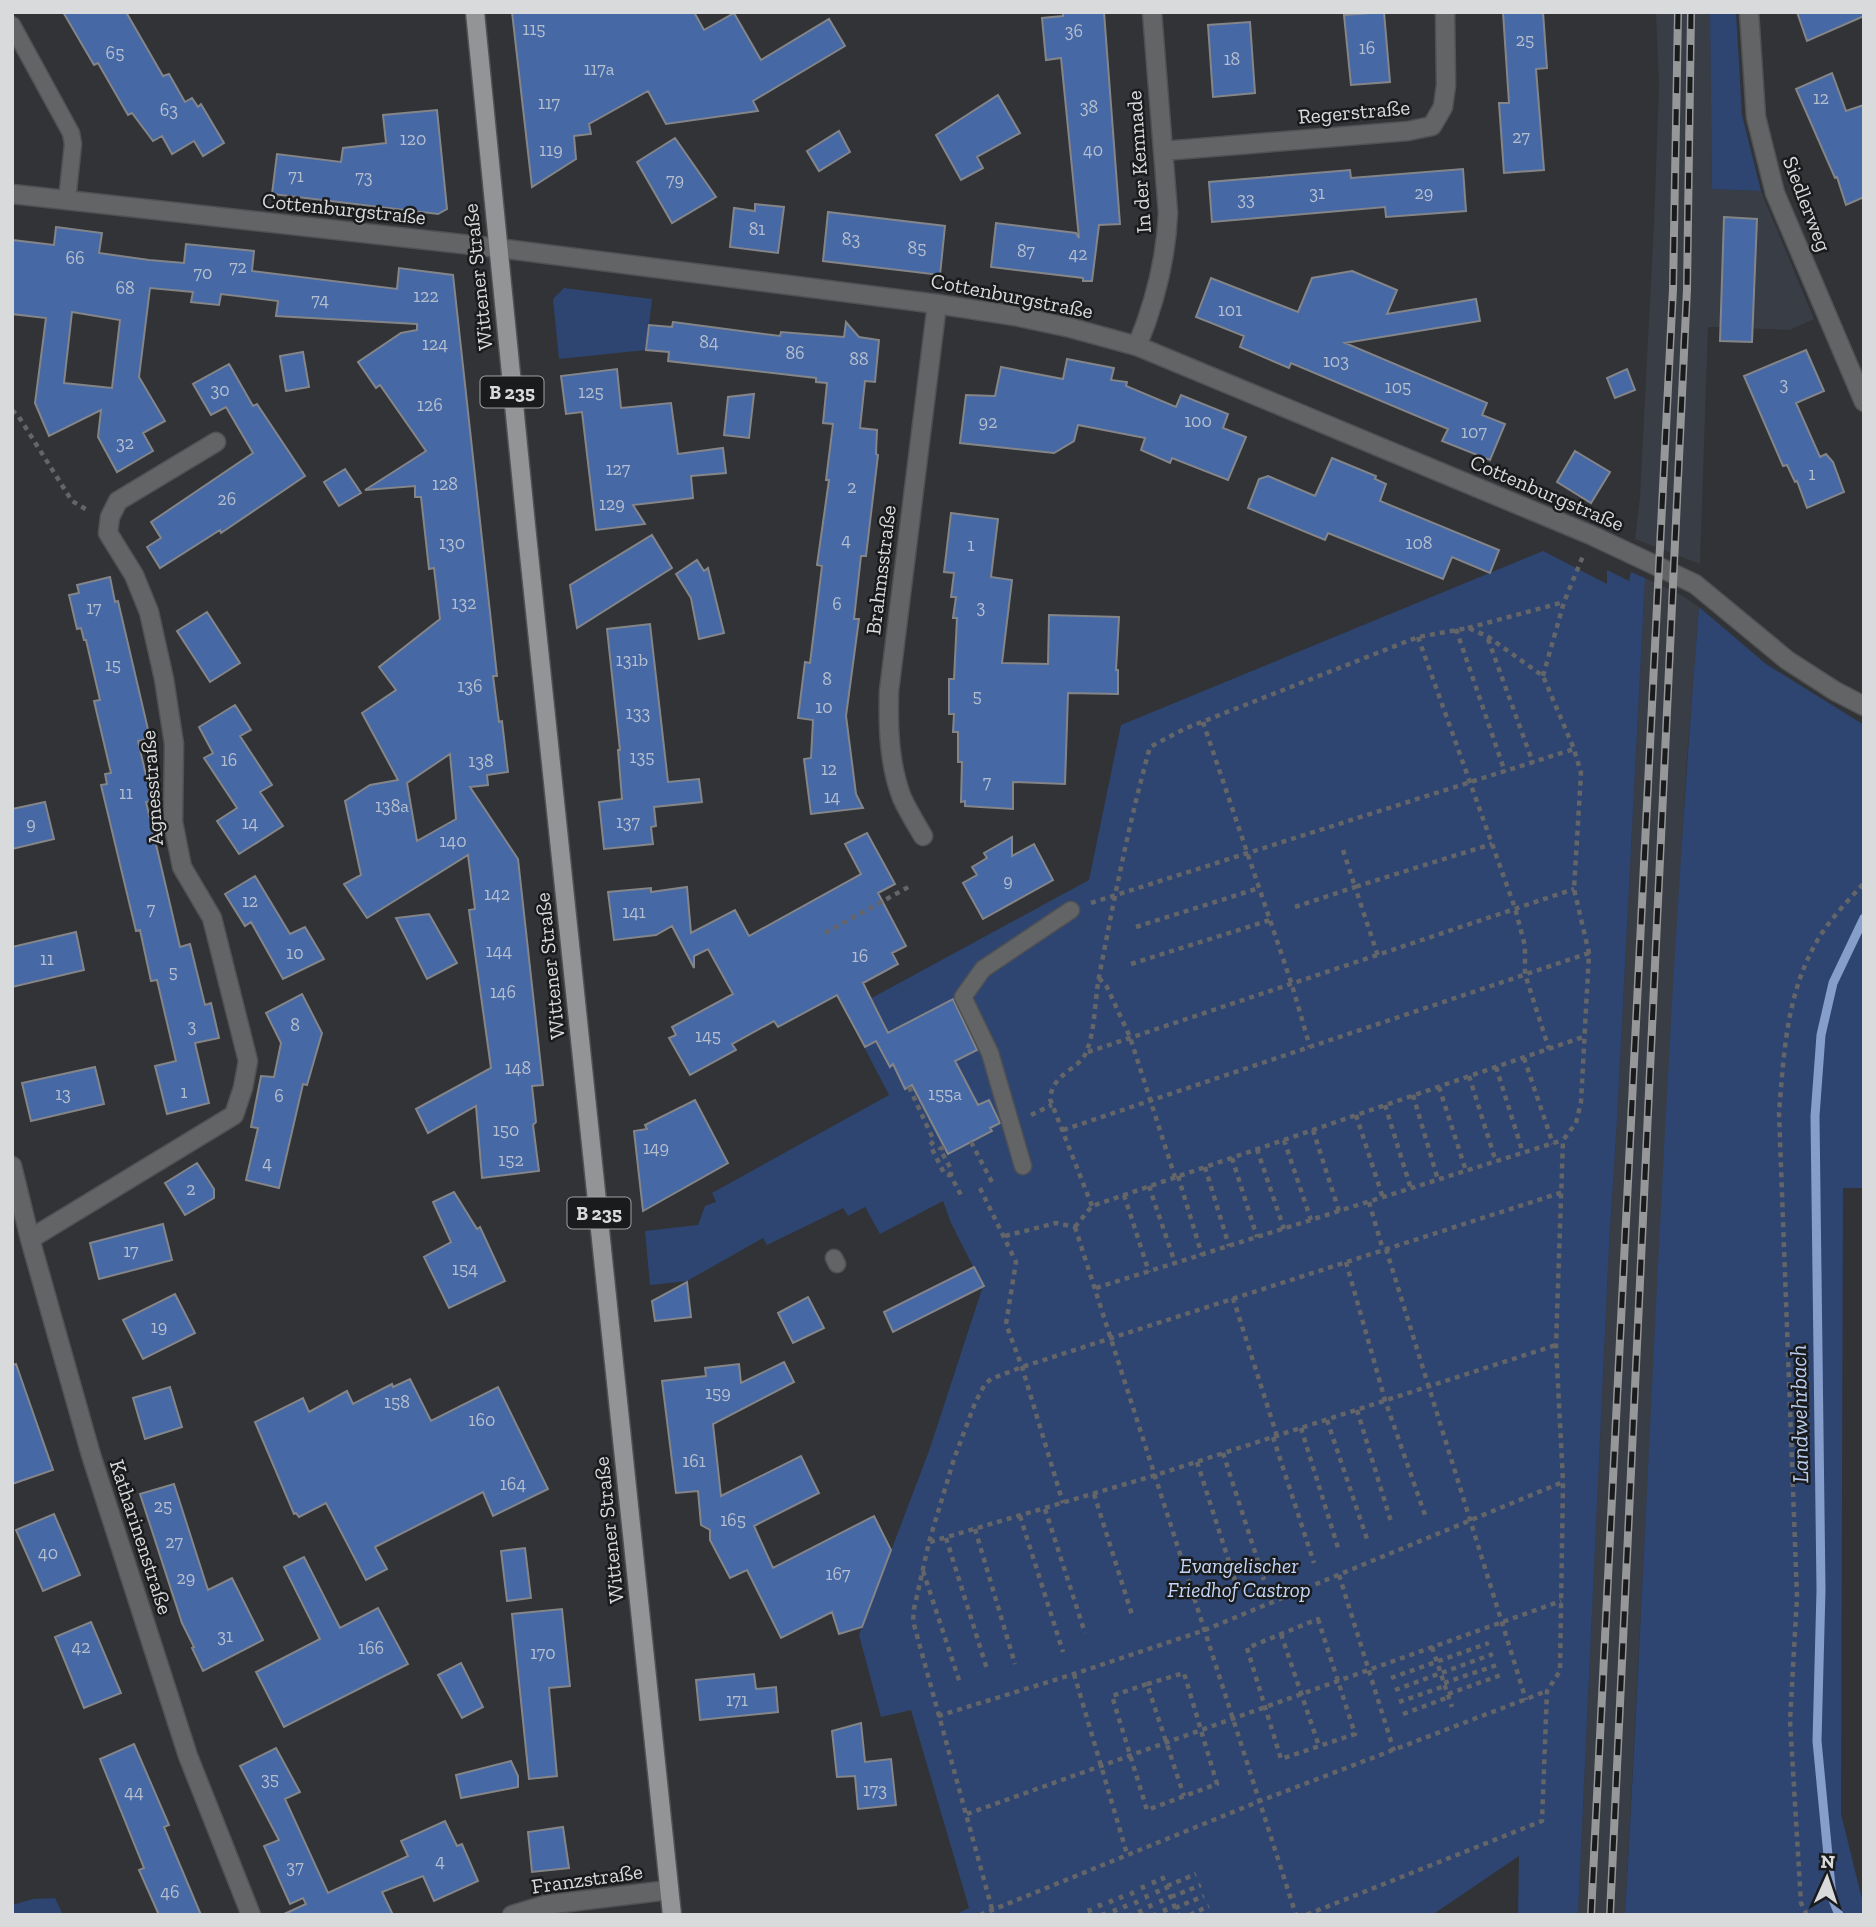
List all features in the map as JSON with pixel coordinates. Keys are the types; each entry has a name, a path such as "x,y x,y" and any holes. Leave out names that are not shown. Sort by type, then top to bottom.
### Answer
{"main road":[{"name":"Wittener Straße","path":"475,12 672,1915"}],"street":[{"name":"In der Kemnade","path":"1137,346 1150,316 1167,243 1168,213 1152,12"},
{"name":"Regerstraße","path":"1163,151 1408,131 1433,126 1443,107 1446,85 1446,12"},
{"name":"Siedlerweg","path":"1749,12 1756,117 1775,193 1864,402"},
{"name":"Cottenburgstraße","path":"12,194 498,248 937,304 1015,316 1137,346 1591,535 1695,584 1787,660 1864,706"},
{"name":"Brahmsstraße","path":"923,836 903,799 893,766 888,719 890,680 937,304"},
{"path":"110,517 118,501 216,442"},
{"name":"Agnesstraße","path":"30,1239 234,1115 248,1061 212,918 182,867 173,822 174,744 164,680 149,612 134,575 108,533 110,517"},
{"name":"Katharinenstraße","path":"12,1166 91,1455 184,1743 251,1915"},
{"name":"Franzstraße","path":"512,1915 545,1905 670,1891"}],"lane":[{"path":"12,24 71,132 67,200"},
{"path":"1023,1166 990,1053 963,997 983,969 1070,910"}],"path":[{"path":"12,410 72,501 83,510 110,517"},
{"path":"1543,676 1564,602 1591,535"},
{"path":"1087,1053 1099,978 1139,785 1150,747 1203,722 1418,637 1468,628 1564,602"},
{"path":"1096,1289 1553,1144 1563,1140 1577,1123 1586,1036 1589,953 1574,889 1581,773 1574,749 1543,676 1488,636 1468,628"},
{"path":"1456,629 1505,772"},
{"path":"1488,636 1533,763"},
{"path":"1418,637 1515,908 1525,946 1525,974 1549,1049"},
{"path":"1203,722 1292,985 1310,1047"},
{"path":"1116,896 1574,749"},
{"path":"1295,906 1492,844"},
{"path":"1343,850 1378,956"},
{"path":"1807,1915 1801,1903 1790,1721 1797,1597 1779,1113 1791,1001 1817,940 1864,883"},
{"path":"825,933 912,885"},
{"path":"1136,927 1259,888"},
{"path":"1092,1206 1049,1099 1055,1082 1087,1053 1574,889"},
{"path":"1130,964 1270,920"},
{"path":"1063,1130 1589,953"},
{"path":"1099,978 1107,987 1130,1037 1202,1255"},
{"path":"1075,1227 1092,1206 1586,1036"},
{"path":"1524,1058 1553,1144"},
{"path":"1496,1067 1523,1153"},
{"path":"1469,1076 1496,1162"},
{"path":"909,1087 934,1142 930,1145 944,1173 951,1176"},
{"path":"1439,1087 1466,1171"},
{"path":"1413,1096 1438,1180"},
{"path":"1385,1105 1411,1189"},
{"path":"1356,1115 1383,1198"},
{"path":"1313,1130 1339,1212"},
{"path":"1284,1140 1311,1220"},
{"path":"1306,1915 1542,1821 1547,1691 1560,1671 1563,1482 1556,1345 1563,1140"},
{"path":"971,1142 992,1182"},
{"path":"944,1147 940,1149 962,1197"},
{"path":"1257,1149 1284,1229"},
{"path":"1232,1157 1257,1237"},
{"path":"1205,1167 1229,1246"},
{"path":"1149,1186 1175,1263"},
{"path":"980,1188 1016,1262 1006,1324 1022,1367 1063,1503"},
{"path":"992,1909 913,1621 929,1542 954,1459 975,1402 985,1384 990,1379 1022,1367 1563,1192"},
{"path":"1124,1195 1149,1272"},
{"path":"1368,1202 1429,1386 1526,1700"},
{"path":"1005,1236 1056,1223 1075,1227"},
{"path":"1075,1227 1296,1915"},
{"path":"1346,1262 1385,1400 1425,1515"},
{"path":"1233,1298 1314,1563"},
{"path":"929,1542 1156,1475 1556,1345"},
{"path":"1357,1410 1392,1525"},
{"path":"1327,1420 1367,1539"},
{"path":"1301,1428 1339,1551"},
{"path":"1223,1453 1264,1580"},
{"path":"1197,1462 1239,1593"},
{"path":"938,1716 1205,1630 1563,1482"},
{"path":"1094,1494 1133,1618"},
{"path":"1045,1508 1085,1633"},
{"path":"1020,1516 1063,1652"},
{"path":"975,1530 1015,1664"},
{"path":"946,1538 987,1669"},
{"path":"923,1570 960,1684"},
{"path":"1339,1575 1394,1751"},
{"path":"967,1814 1561,1601"},
{"path":"1318,1619 1339,1680 1355,1734 1281,1759 1247,1648 1318,1619"},
{"path":"1281,1634 1319,1746"},
{"path":"1391,1678 1489,1643"},
{"path":"1432,1647 1452,1707"},
{"path":"1395,1690 1493,1654"},
{"path":"1399,1702 1497,1665"},
{"path":"1184,1673 1202,1729 1217,1784 1147,1810 1112,1696 1184,1673"},
{"path":"1074,1674 1127,1854"},
{"path":"1403,1714 1502,1675"},
{"path":"1147,1684 1184,1796"},
{"path":"980,1915 1260,1801 1547,1691"},
{"path":"1167,1886 1196,1874"},
{"path":"1163,1876 1178,1915"},
{"path":"1153,1881 1167,1915"},
{"path":"1142,1885 1154,1915"},
{"path":"1171,1897 1200,1885"},
{"path":"1131,1891 1142,1915"},
{"path":"1120,1895 1129,1915"},
{"path":"1175,1908 1204,1896"},
{"path":"1110,1899 1117,1915"},
{"path":"1099,1903 1104,1915"},
{"path":"1190,1915 1209,1906"},
{"path":"1089,1908 1091,1915"}],"shaded area":[{"path":"1656,12 1710,12 1712,189 1761,191 1814,319 1790,330 1743,328 1743,342 1720,341 1720,327 1708,327 1700,564 1635,539 1640,497 1654,222 1659,85"},
{"path":"1645,578 1683,596 1699,607 1686,773 1669,1071 1625,1915 1578,1915 1609,1246"}],"green space":[{"path":"1710,12 1736,12 1742,115 1761,191 1712,189"},
{"path":"564,288 652,299 646,350 559,359 553,299"},
{"name":"Evangelischer Friedhof Castrop","path":"1543,551 1607,584 1607,570 1629,581 1631,572 1645,578 1609,1246 1578,1915 1518,1915 1519,1856 1432,1915 954,1915 969,1908 911,1710 881,1717 859,1635 929,1451 983,1286 951,1223 943,1201 880,1234 865,1207 848,1216 843,1208 767,1245 763,1238 687,1281 650,1285 645,1231 698,1225 705,1206 716,1202 712,1193 889,1095 846,1012 1089,880 1121,725"},
{"path":"1699,607 1766,664 1864,725 1864,1188 1843,1188 1841,1814 1864,1915 1625,1915 1676,934"},
{"path":"55,1898 63,1915 12,1915 12,1905 33,1899"}],"building":[{"path":"63,12 126,12 163,76 169,74 185,102 192,98 198,107 201,104 224,143 203,156 194,141 172,154 162,136 153,141 132,113 128,115 98,63 94,65"},
{"path":"512,12 694,12 704,30 734,13 761,60 829,19 845,46 753,101 758,111 666,124 648,91 589,124 591,134 574,136 576,159 532,187"},
{"path":"1063,12 1104,12 1120,224 1099,225 1092,281 991,267 996,223 1076,233 1079,238 1061,58 1046,60 1042,18 1063,16"},
{"path":"1384,12 1390,82 1351,85 1344,15"},
{"path":"1503,12 1543,12 1547,68 1536,69 1544,170 1504,173 1499,103 1509,103"},
{"path":"1797,12 1864,12 1864,16 1807,41"},
{"path":"1250,22 1255,93 1213,97 1208,25"},
{"path":"1832,73 1846,111 1864,105 1864,197 1846,205 1837,177 1835,178 1796,89"},
{"path":"998,95 1020,133 977,157 983,168 961,180 936,135"},
{"path":"437,110 447,209 438,214 272,194 277,154 341,162 343,148 386,143 383,115"},
{"path":"839,131 850,152 819,171 807,151"},
{"path":"675,138 716,197 672,223 637,162"},
{"path":"1463,169 1466,211 1386,217 1385,207 1212,222 1209,182 1350,170 1351,178"},
{"path":"755,204 784,207 778,253 730,247 734,208 755,211"},
{"path":"828,212 945,226 940,275 823,261"},
{"path":"1724,217 1757,219 1752,342 1720,341"},
{"path":"56,227 102,233 99,253 149,260 184,263 186,244 254,251 252,271 397,289 399,268 453,275 497,676 493,676 508,772 487,775 488,785 470,787 518,859 543,1085 532,1086 536,1122 533,1125 539,1171 482,1178 476,1106 428,1133 416,1109 491,1068 469,910 475,909 468,855 367,918 344,884 361,875 345,801 370,785 398,780 362,713 396,690 379,667 440,619 434,568 429,569 421,497 415,497 415,486 365,490 426,451 380,385 376,388 358,362 401,333 417,330 417,324 276,316 278,301 221,294 219,305 191,302 193,292 150,288 139,377 165,421 143,433 153,451 117,472 98,437 101,410 49,436 35,403 46,318 12,314 12,240 54,245","holes":["72,312 120,320 112,388 64,383","450,754 456,819 417,841 407,783"]},
{"path":"1352,271 1397,290 1387,314 1476,299 1480,321 1345,343 1487,403 1482,415 1505,424 1490,460 1442,441 1448,429 1291,363 1289,368 1240,347 1244,336 1196,317 1211,278 1298,312 1312,278"},
{"path":"673,322 780,336 781,332 844,337 846,322 859,337 879,340 875,382 865,381 860,428 877,430 878,455 866,556 861,556 854,619 859,619 846,716 856,794 863,808 811,814 804,759 811,758 813,720 798,718 805,662 810,663 822,566 817,565 829,480 826,480 833,424 823,423 827,383 816,382 816,378 668,361 669,352 646,350 649,325 672,327"},
{"path":"1806,350 1824,391 1796,403 1820,457 1826,454 1833,462 1844,492 1807,508 1797,481 1795,482 1787,465 1783,466 1744,376"},
{"path":"303,352 309,387 286,391 280,356"},
{"path":"1067,359 1114,368 1111,380 1127,382 1126,386 1176,407 1181,395 1228,414 1223,428 1246,437 1228,480 1172,458 1170,463 1141,450 1145,438 1078,425 1074,441 1054,453 960,443 966,395 995,396 1001,367 1063,379"},
{"path":"229,364 253,406 257,404 305,476 221,533 220,530 160,568 147,547 161,538 151,522 253,453 226,407 211,415 193,384"},
{"path":"617,369 621,408 671,403 678,454 723,448 726,473 691,476 693,498 633,505 645,524 596,530 582,412 566,414 561,376"},
{"path":"1627,369 1635,390 1615,398 1607,378"},
{"path":"754,394 749,438 724,435 728,397"},
{"path":"1575,451 1610,472 1591,503 1557,482"},
{"path":"1332,458 1376,476 1375,479 1386,484 1380,501 1499,550 1490,573 1452,557 1443,579 1328,533 1325,540 1248,508 1259,479 1268,476 1315,496"},
{"path":"345,469 361,493 339,506 324,482"},
{"path":"951,513 998,519 991,577 1012,580 1002,663 1048,664 1049,615 1119,617 1116,670 1118,694 1068,693 1065,784 1013,782 1013,809 965,806 965,801 961,802 962,762 958,762 958,732 953,732 954,714 949,714 949,679 954,679 957,618 953,618 956,597 951,597 954,573 944,572"},
{"path":"652,535 672,568 577,628 570,585"},
{"path":"697,560 704,571 708,568 724,633 699,639 691,598 676,574"},
{"path":"110,577 150,738 138,741 152,801 146,802 180,947 190,944 205,1005 211,1003 219,1038 195,1043 209,1103 167,1114 155,1066 176,1061 157,980 151,981 140,930 136,931 101,785 107,784 105,774 111,773 94,701 100,700 86,640 81,628 77,629 69,595 79,593 77,585"},
{"path":"207,612 240,663 210,682 177,631"},
{"path":"650,624 668,782 699,779 702,802 654,807 656,826 651,827 653,844 604,849 599,802 622,799 620,750 607,629"},
{"path":"235,705 251,730 240,736 272,785 260,792 283,826 239,854 217,821 237,808 204,758 213,753 199,727"},
{"path":"45,802 54,839 12,849 12,809"},
{"path":"867,833 895,884 878,893 906,946 892,953 898,964 863,983 888,1033 953,999 977,1050 955,1061 978,1105 989,1100 1000,1123 990,1128 992,1131 948,1154 912,1085 905,1089 893,1064 890,1067 876,1041 865,1047 837,995 778,1027 774,1021 732,1044 736,1050 690,1075 669,1038 676,1035 672,1027 733,994 708,949 694,956 694,968 672,926 656,935 614,940 608,892 651,888 651,892 687,887 691,933 735,910 749,936 861,874 845,844"},
{"path":"1012,837 1012,856 1034,844 1053,880 983,919 963,883 977,875 972,867 987,858 984,853"},
{"path":"255,876 290,934 305,927 324,959 283,979 251,922 245,926 225,894"},
{"path":"429,914 457,963 427,979 396,918"},
{"path":"76,932 84,970 12,987 12,947"},
{"path":"302,994 322,1033 307,1085 303,1084 279,1188 246,1180 258,1128 251,1127 261,1076 274,1077 281,1043 266,1013"},
{"path":"95,1067 104,1104 31,1121 22,1083"},
{"path":"695,1100 728,1163 643,1211 634,1131 647,1129 645,1125"},
{"path":"197,1163 214,1189 214,1198 185,1215 165,1183"},
{"path":"454,1192 477,1229 480,1227 505,1281 449,1308 424,1257 451,1242 433,1202"},
{"path":"163,1224 172,1260 99,1279 90,1243"},
{"path":"974,1267 984,1286 893,1332 884,1312"},
{"path":"687,1282 691,1317 655,1321 652,1301"},
{"path":"175,1294 195,1333 143,1359 123,1320"},
{"path":"808,1297 824,1328 793,1343 778,1313"},
{"path":"784,1362 794,1382 713,1424 721,1496 801,1456 819,1493 754,1526 773,1568 874,1516 891,1550 862,1627 839,1634 832,1612 781,1638 747,1570 730,1578 710,1540 710,1530 701,1525 698,1491 676,1493 662,1381 706,1376 705,1368 739,1364 741,1383"},
{"path":"16,1364 53,1470 12,1484 12,1365"},
{"path":"410,1379 431,1421 498,1387 548,1489 493,1516 483,1492 375,1547 387,1569 366,1580 326,1503 299,1517 294,1514 255,1422 303,1398 309,1412 347,1391 353,1404 392,1384 393,1387"},
{"path":"170,1387 182,1427 145,1439 133,1398"},
{"path":"174,1484 208,1590 232,1578 263,1640 203,1671 182,1623 140,1494"},
{"path":"54,1514 80,1575 43,1591 16,1530"},
{"path":"525,1548 531,1598 507,1601 501,1551"},
{"path":"304,1557 340,1628 378,1608 408,1664 284,1727 256,1672 320,1639 284,1567"},
{"path":"562,1609 570,1686 549,1688 557,1776 529,1779 512,1614"},
{"path":"91,1622 121,1693 84,1708 55,1637"},
{"path":"461,1663 483,1707 462,1718 438,1675"},
{"path":"754,1674 756,1689 776,1687 778,1712 700,1720 696,1680"},
{"path":"861,1723 865,1762 891,1759 896,1805 858,1809 855,1776 837,1777 832,1731"},
{"path":"134,1744 169,1825 164,1827 201,1915 159,1915 139,1870 144,1868 100,1759"},
{"path":"276,1748 300,1792 285,1799 328,1893 408,1856 401,1841 445,1821 457,1846 462,1844 478,1881 434,1901 423,1876 382,1892 393,1915 282,1915 306,1904 303,1898 290,1904 264,1846 279,1840 240,1766"},
{"path":"511,1761 518,1776 518,1787 461,1798 456,1775"},
{"path":"563,1827 569,1868 532,1872 528,1832"}],"waterway":[{"name":"Landwehrbach","path":"1839,1915 1832,1897 1817,1741 1821,1590 1815,1116 1821,1035 1833,983 1864,918"}],"railway":[{"path":"1591,1915 1673,289 1678,12"},
{"path":"1610,1915 1687,289 1691,12"}]}
